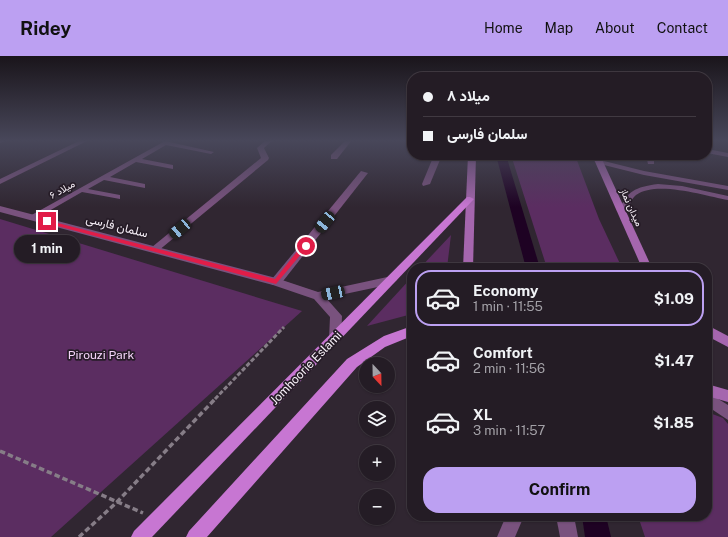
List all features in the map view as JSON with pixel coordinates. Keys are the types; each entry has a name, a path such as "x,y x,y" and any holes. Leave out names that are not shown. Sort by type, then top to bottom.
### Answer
{"main road":[{"path":"468,263 472,162"},
{"name":"میدان نماز","path":"600,162 646,263"},
{"name":"Jomhoorie Eslami","path":"408,263 470,199"},
{"name":"Jomhoorie Eslami","path":"140,537 407,264"},
{"path":"195,537 352,363 373,348 399,334 407,332"},
{"path":"712,333 728,342"},
{"path":"712,391 728,396"}],"street":[{"path":"0,182 40,162"},
{"name":"میلاد ۶","path":"32,218 132,162"},
{"path":"148,162 170,167"},
{"path":"155,249 260,162"},
{"path":"426,184 435,162"},
{"path":"608,162 641,178 728,188"},
{"path":"276,282 364,173"},
{"path":"104,178 142,186"},
{"path":"641,178 651,188"},
{"path":"622,212 627,201 635,193 651,188 678,188 728,198"},
{"path":"82,190 117,197"},
{"name":"سلمان فارسی","path":"0,209 276,282 318,296"},
{"path":"334,339 336,316 318,296 392,280"},
{"path":"712,402 728,413"},
{"path":"506,537 513,521"},
{"path":"566,521 569,537"}],"path":[{"path":"79,537 117,502 284,327"},
{"path":"0,450 158,519"}],"green space":[{"path":"513,162 578,162 599,219 620,263 545,263"},
{"name":"Pirouzi Park","path":"0,219 302,311 51,537 0,537"},
{"path":"451,235 448,263 425,263"},
{"path":"407,282 407,315 367,326"},
{"path":"712,414 723,418 728,424 728,537 645,537 640,521 712,521"}],"waterway":[{"path":"503,162 532,263"},
{"path":"595,521 598,537"}],"route":[{"path":"47,221 276,282 306,246"}]}
